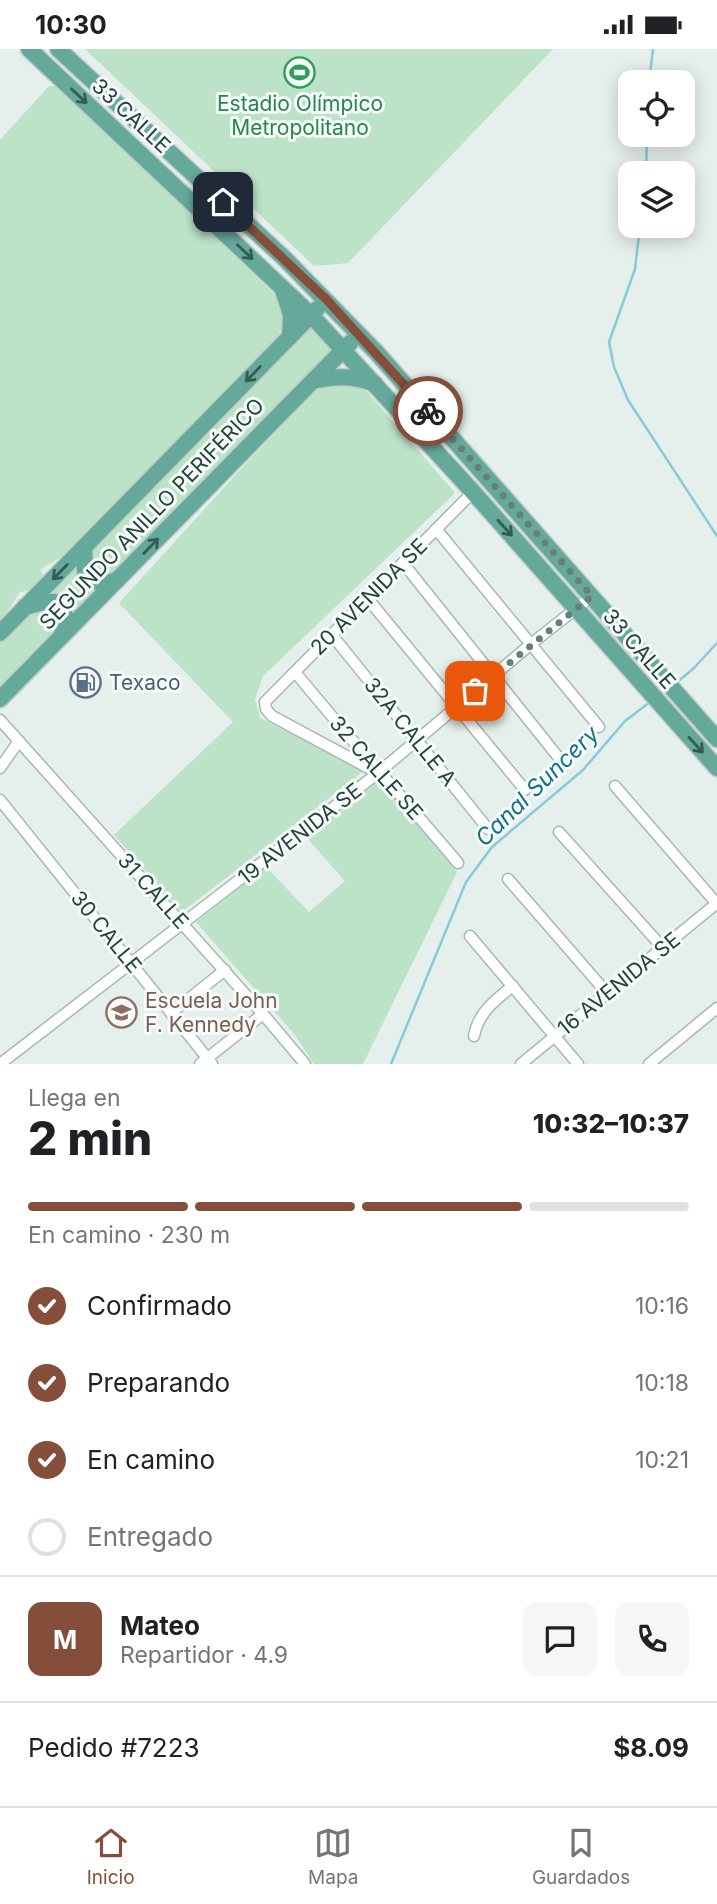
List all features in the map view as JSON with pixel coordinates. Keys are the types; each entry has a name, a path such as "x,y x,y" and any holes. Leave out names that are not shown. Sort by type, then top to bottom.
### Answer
{"main road":[{"name":"33 CALLE","path":"29,49 280,285 301,326 375,384 717,768"},
{"name":"33 CALLE","path":"58,49 326,299 717,739"},
{"path":"54,73 82,72"},
{"path":"280,285 291,315 301,326"},
{"name":"SEGUNDO ANILLO PERIFÉRICO","path":"0,633 326,299"},
{"name":"SEGUNDO ANILLO PERIFÉRICO","path":"0,699 359,334"},
{"path":"313,381 332,376 352,377 375,384"},
{"path":"84,547 85,572 94,582 105,585 117,580"},
{"path":"25,607 55,602 66,612 67,620 61,637"}],"street":[{"name":"20 AVENIDA SE","path":"378,773 272,716 266,709 265,702 473,492"},
{"path":"436,529 599,727"},
{"path":"403,563 559,758"},
{"name":"19 AVENIDA SE","path":"0,1064 378,773 493,675 592,596"},
{"path":"368,599 525,790"},
{"name":"32A CALLE A","path":"332,635 488,829"},
{"name":"32 CALLE SE","path":"295,673 378,773 398,792 458,863"},
{"name":"31 CALLE","path":"0,720 305,1064"},
{"path":"0,768 19,741"},
{"path":"615,786 717,904"},
{"name":"30 CALLE","path":"0,800 171,1013 207,1062"},
{"path":"559,832 659,945"},
{"path":"508,879 607,993"},
{"name":"16 AVENIDA SE","path":"521,1064 607,993 659,945 717,904"},
{"path":"470,936 578,1064"},
{"path":"171,1013 225,971"},
{"path":"474,1036 476,1023 490,1004 513,986"},
{"path":"649,1064 717,1008"},
{"path":"207,1062 263,1014"}],"green space":[{"path":"85,49 553,49 348,263 314,266"},
{"path":"49,86 59,86 267,287 281,302 284,321 278,337 223,393 202,419 69,552 40,570 45,577 33,590 20,592 0,623 0,140"},
{"path":"311,316 342,348 118,579 95,581 87,550"},
{"path":"325,381 363,387 455,493 263,676 255,699 260,718 365,770 182,912 114,835 233,722 119,603"},
{"path":"81,559 109,587 70,627 67,611 39,600"},
{"path":"50,607 61,613 59,634 0,695 0,642 30,613"},
{"path":"380,780 457,872 363,1064 314,1064 295,1035 196,922 266,867 309,912 345,881 306,837"}],"waterway":[{"name":"Canal Suncery","path":"650,70 653,49"},
{"name":"Canal Suncery","path":"646,161 647,147"},
{"name":"Canal Suncery","path":"639,238 635,269 609,342 614,367 628,400 717,536"},
{"name":"Canal Suncery","path":"675,684 717,643"},
{"name":"Canal Suncery","path":"391,1064 466,882 492,847 583,770 625,721 650,702"}],"way so far":[{"path":"428,411 592,596 475,691"}],"place":[{"name":"Estadio Olímpico Metropolitano","path":"300,72"},
{"name":"Texaco","path":"86,683"},
{"name":"Escuela John F. Kennedy","path":"122,1013"}],"route":[{"path":"223,202 326,299 428,411"}]}
